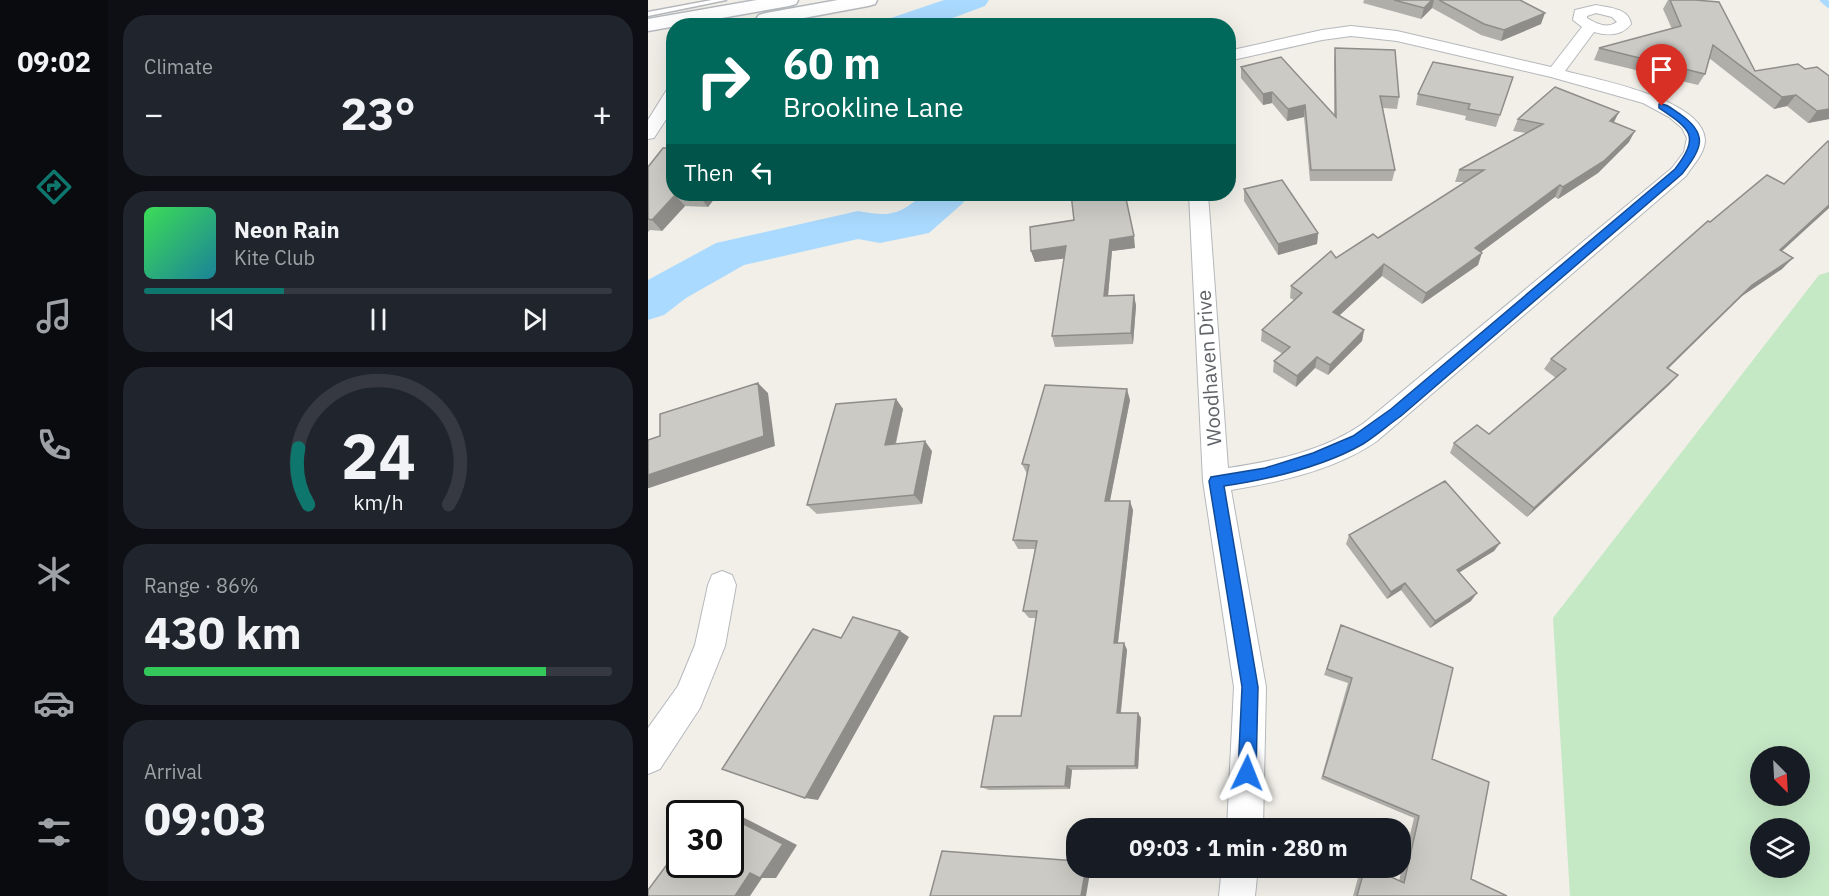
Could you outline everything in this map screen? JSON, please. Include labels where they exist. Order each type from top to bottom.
[{"type":"main road","points":[[706,18],[789,0]]},
{"type":"main road","points":[[770,18],[840,2],[868,0]]},
{"type":"main road","points":[[648,25],[666,23]]},
{"type":"main road","points":[[648,42],[666,39]]},
{"type":"street","points":[[1556,73],[1590,27]]},
{"type":"street","points":[[1216,481],[1265,474],[1317,457],[1358,440],[1396,412],[1679,172],[1693,152],[1696,138],[1689,125],[1675,113],[1648,99],[1556,73],[1397,36],[1351,31],[1322,34],[1236,54]]},
{"type":"street","points":[[648,134],[666,105]]},
{"type":"street","name":"Woodhaven Drive","points":[[1198,201],[1216,481],[1250,687],[1245,818]]},
{"type":"street","points":[[648,757],[689,697],[710,646],[722,585]]},
{"type":"street","points":[[1237,896],[1239,878]]},
{"type":"lane","points":[[648,14],[723,0]]},
{"type":"green space","points":[[1829,272],[1829,896],[1570,896],[1553,618],[1819,275]]},
{"type":"building","points":[[1394,0],[1432,0],[1424,8]]},
{"type":"building","points":[[1439,0],[1520,0],[1545,13],[1504,30],[1484,24]]},
{"type":"building","points":[[1670,0],[1719,2],[1755,71],[1798,64],[1805,69],[1817,67],[1829,76],[1829,109],[1817,111],[1796,95],[1782,97],[1713,45],[1705,74],[1599,48],[1681,26]]},
{"type":"building","points":[[1335,48],[1395,50],[1399,97],[1380,96],[1395,170],[1311,170],[1305,105],[1288,109],[1272,92],[1263,94],[1241,67],[1281,57],[1336,117]]},
{"type":"building","points":[[1433,62],[1513,77],[1500,115],[1468,109],[1470,104],[1418,94]]},
{"type":"building","points":[[1555,87],[1619,112],[1610,121],[1635,131],[1604,161],[1563,187],[1560,185],[1475,248],[1482,253],[1426,293],[1384,264],[1333,312],[1364,330],[1330,365],[1317,357],[1297,376],[1274,361],[1290,347],[1262,330],[1302,293],[1291,286],[1331,251],[1336,258],[1373,234],[1378,238],[1484,170],[1459,170],[1543,124],[1518,119]]},
{"type":"building","points":[[1828,141],[1829,205],[1780,250],[1793,258],[1752,285],[1667,368],[1678,375],[1534,508],[1454,443],[1477,425],[1489,434],[1566,369],[1551,359],[1708,221],[1710,222],[1767,175],[1784,184]]},
{"type":"building","points":[[663,148],[666,148],[666,201],[669,201],[652,220],[648,219],[648,167]]},
{"type":"building","points":[[1282,180],[1318,233],[1278,244],[1244,189]]},
{"type":"building","points":[[1072,201],[1126,201],[1134,236],[1110,240],[1104,296],[1134,295],[1131,333],[1052,336],[1066,246],[1031,251],[1030,227],[1074,220]]},
{"type":"building","points":[[758,383],[764,436],[648,475],[648,440],[660,436],[660,414]]},
{"type":"building","points":[[1045,385],[1127,389],[1105,501],[1130,501],[1114,643],[1124,643],[1117,713],[1138,713],[1135,766],[1067,766],[1065,786],[981,787],[994,716],[1021,716],[1037,611],[1023,611],[1037,541],[1013,540],[1029,465],[1022,464]]},
{"type":"building","points":[[896,399],[885,445],[925,441],[914,495],[807,505],[836,404]]},
{"type":"building","points":[[1445,481],[1500,543],[1457,570],[1477,593],[1435,621],[1405,583],[1391,592],[1349,535]]},
{"type":"building","points":[[853,617],[900,631],[805,798],[722,769],[813,629],[841,638]]},
{"type":"building","points":[[1341,625],[1453,668],[1432,759],[1489,782],[1471,879],[1507,896],[1357,896],[1362,878],[1393,878],[1404,883],[1405,878],[1411,878],[1411,852],[1419,816],[1323,776],[1352,678],[1327,669]]},
{"type":"building","points":[[744,824],[783,844],[760,878],[750,873],[735,896],[648,896],[648,890],[666,866],[666,878],[744,878]]},
{"type":"building","points":[[942,851],[1066,860],[1066,878],[1084,878],[1081,896],[930,896]]},
{"type":"waterway","points":[[922,18],[974,0]]},
{"type":"waterway","points":[[1823,0],[1829,5]]},
{"type":"waterway","points":[[648,303],[670,287],[731,253],[858,225],[880,229],[914,223],[941,201]]},
{"type":"route","points":[[1247,773],[1250,687],[1216,481],[1265,474],[1317,457],[1358,440],[1396,412],[1679,172],[1693,152],[1696,138],[1689,125],[1662,106]]}]
